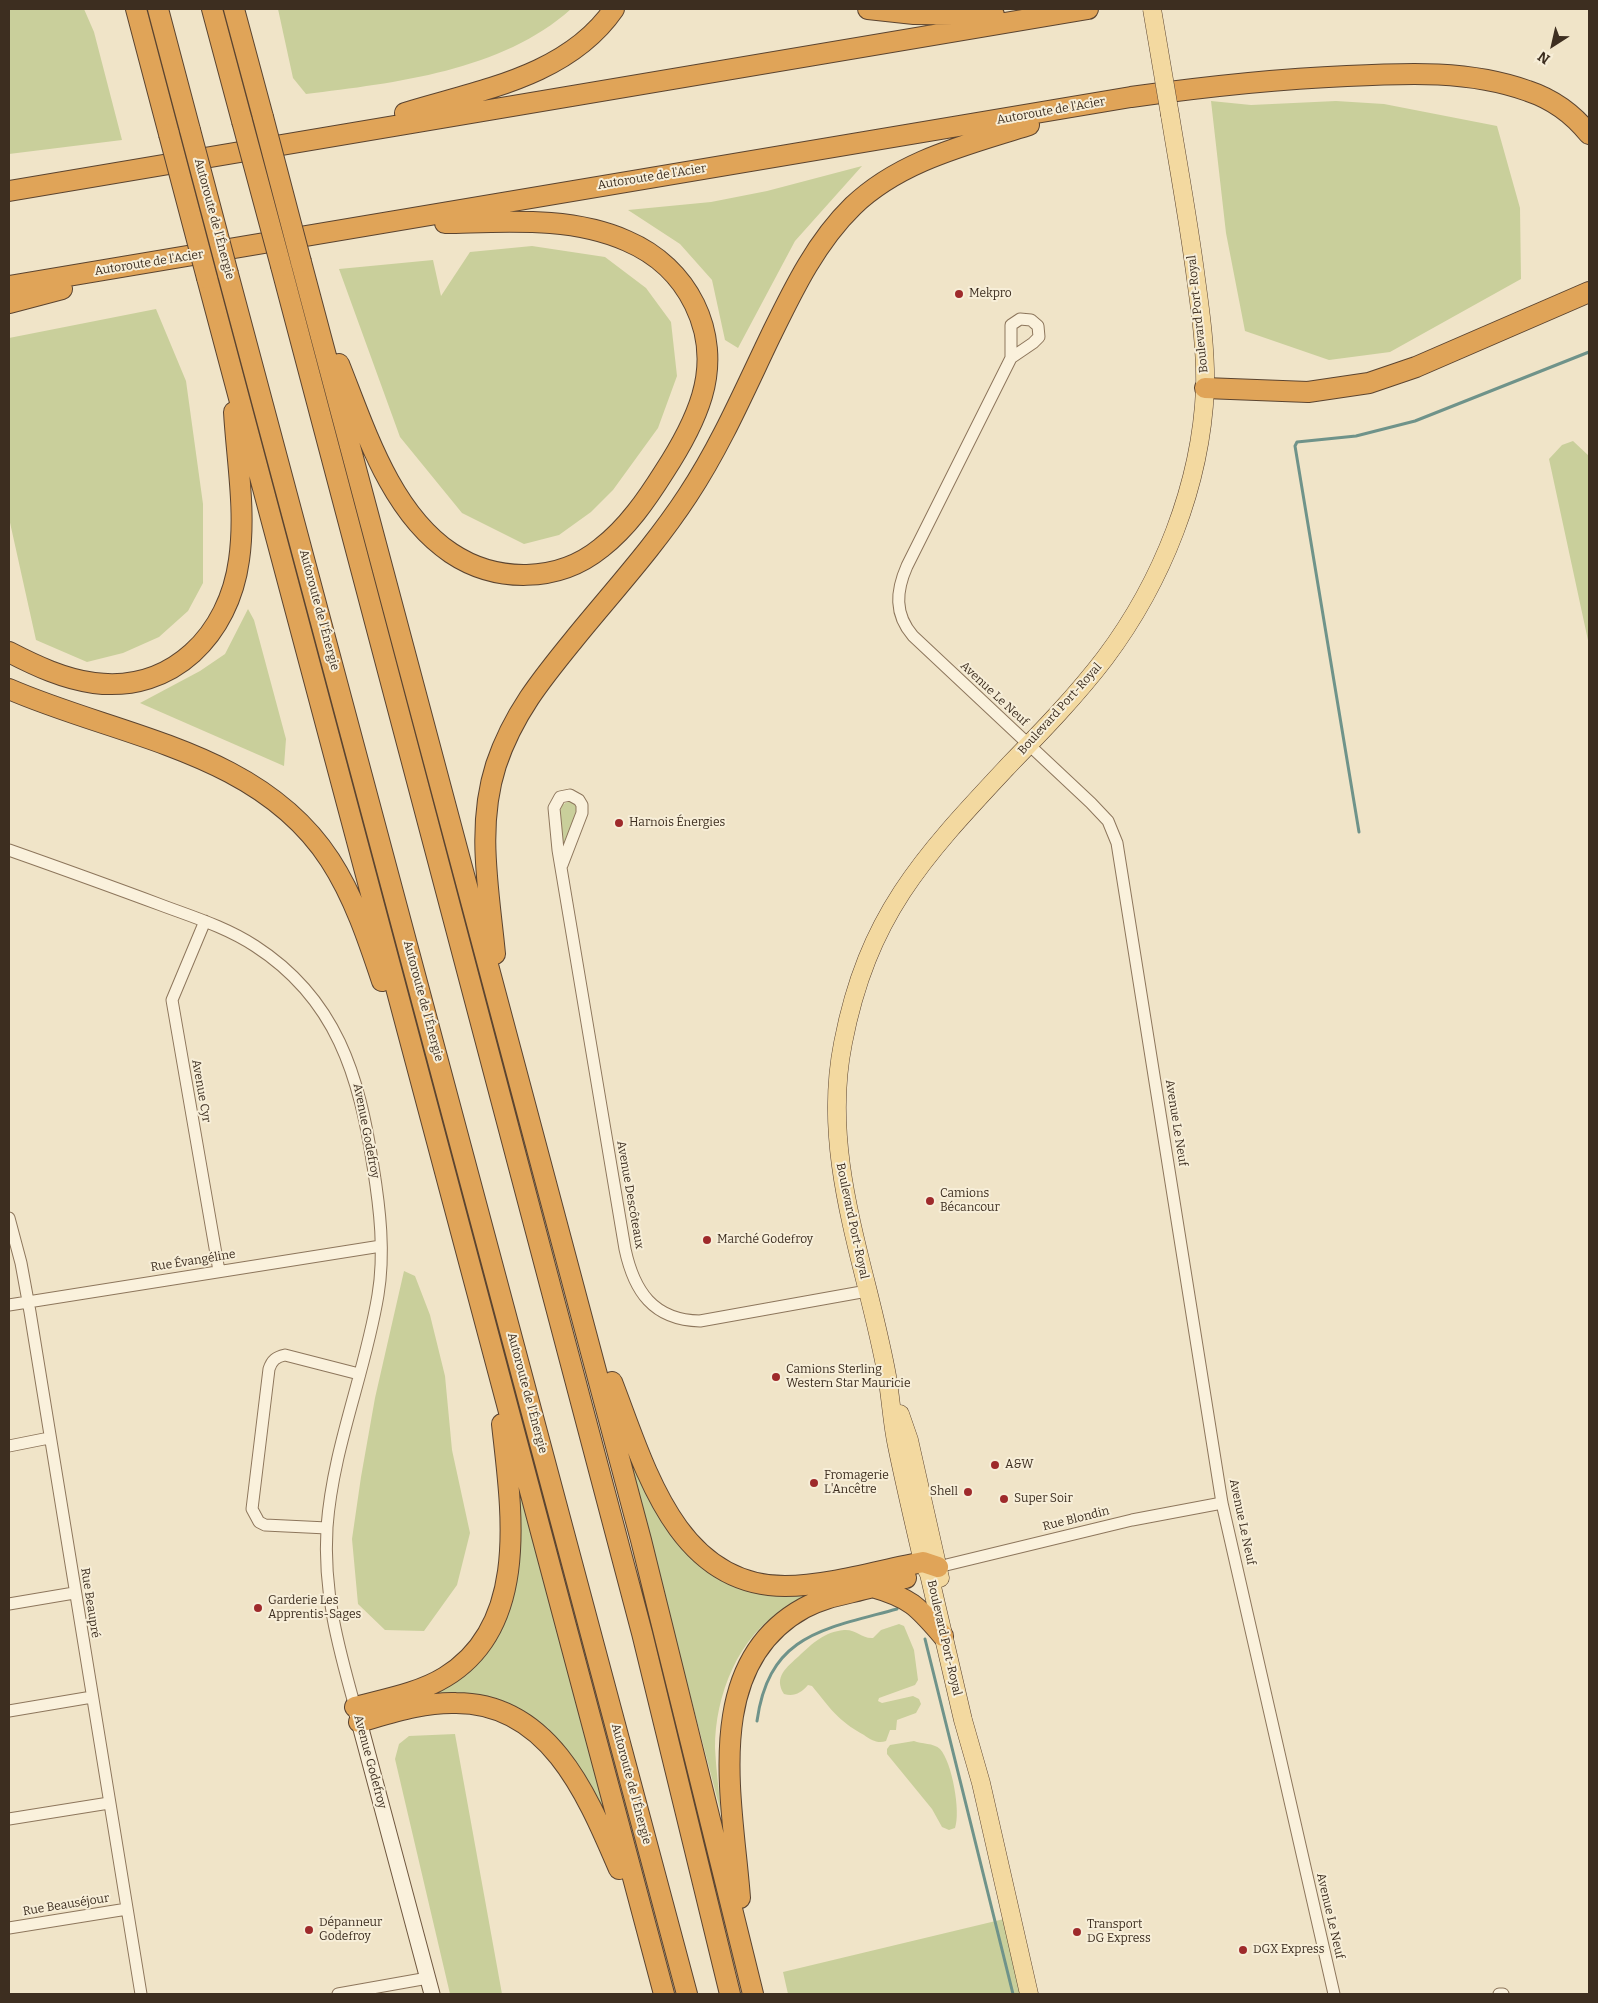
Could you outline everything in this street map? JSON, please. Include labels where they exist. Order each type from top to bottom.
[{"type":"highway","points":[[122,9],[162,109]]},
{"type":"highway","points":[[136,9],[664,1994]]},
{"type":"highway","name":"Autoroute de l'Énergie","points":[[158,9],[687,1994]]},
{"type":"highway","points":[[212,9],[640,1624],[730,1994]]},
{"type":"highway","points":[[234,9],[666,1639],[753,1994]]},
{"type":"highway","points":[[241,9],[247,59]]},
{"type":"highway","points":[[325,138],[489,89],[530,73],[579,46],[601,26],[614,9]]},
{"type":"highway","points":[[868,9],[914,14],[1048,16]]},
{"type":"highway","points":[[9,191],[1088,9]]},
{"type":"highway","name":"Autoroute de l'Acier","points":[[9,286],[1106,101],[1196,88],[1296,78],[1413,74],[1482,79],[1528,91],[1548,100],[1570,114],[1589,134]]},
{"type":"highway","points":[[500,1011],[486,875],[485,830],[493,775],[509,730],[534,688],[640,561],[689,494],[722,437],[790,296],[820,246],[838,222],[859,200],[884,182],[910,167],[962,146],[1106,101]]},
{"type":"highway","points":[[9,178],[84,178]]},
{"type":"highway","points":[[307,284],[379,460],[409,510],[442,547],[481,568],[508,574],[528,575],[546,573],[571,566],[593,555],[628,522],[660,479],[688,430],[702,395],[707,370],[706,339],[698,310],[681,281],[658,258],[637,245],[610,234],[578,226],[510,222],[378,224]]},
{"type":"highway","points":[[9,303],[148,264]]},
{"type":"highway","points":[[1205,388],[1308,392],[1369,383],[1430,361],[1589,292]]},
{"type":"highway","points":[[9,652],[72,679],[119,684],[141,680],[172,668],[189,656],[210,634],[230,598],[237,575],[241,541],[242,504],[232,370]]},
{"type":"highway","points":[[9,689],[223,768],[260,789],[298,820],[330,861],[353,904],[429,1113]]},
{"type":"highway","points":[[572,1280],[633,1443],[654,1490],[680,1531],[708,1559],[742,1578],[766,1585],[785,1586],[930,1567]]},
{"type":"highway","points":[[357,1715],[426,1687],[451,1673],[478,1649],[495,1618],[506,1579],[510,1517],[494,1357]]},
{"type":"highway","points":[[744,1955],[729,1765],[732,1722],[743,1681],[762,1643],[790,1617],[829,1598],[872,1587],[930,1567]]},
{"type":"highway","points":[[872,1587],[892,1593],[911,1602],[943,1636]]},
{"type":"highway","points":[[357,1715],[456,1702],[491,1708],[515,1718],[530,1728],[556,1752],[585,1792],[650,1941]]},
{"type":"main road","name":"Boulevard Port-Royal","points":[[1029,1994],[981,1783],[943,1636],[909,1440],[887,1375],[841,1176],[836,1116],[841,1053],[856,990],[876,937],[912,876],[941,838],[1029,745],[1102,662],[1134,616],[1155,576],[1175,531],[1185,499],[1198,443],[1205,388],[1199,299],[1152,9]]},
{"type":"main road","name":"Boulevard Port-Royal","points":[[930,1567],[960,1663],[981,1783]]},
{"type":"street","name":"Avenue Le Neuf","points":[[1011,358],[907,566],[899,587],[898,604],[903,622],[913,636],[1108,821],[1117,843],[1222,1503],[1334,1994]]},
{"type":"street","name":"Avenue Descôteaux","points":[[562,864],[582,810],[580,802],[570,795],[558,799],[554,808],[558,850],[562,864],[625,1248],[633,1279],[642,1294],[665,1314],[682,1320],[700,1321],[867,1291]]},
{"type":"street","name":"Avenue Godefroy","points":[[9,850],[205,921],[247,941],[283,968],[316,1004],[338,1038],[354,1074],[366,1120],[377,1191],[381,1246],[378,1295],[337,1457],[327,1528],[329,1606],[432,1994]]},
{"type":"street","name":"Avenue Cyr","points":[[205,921],[172,1000],[219,1271]]},
{"type":"street","name":"Rue Beaupré","points":[[9,1218],[21,1263],[28,1302],[141,1994]]},
{"type":"street","name":"Rue Évangéline","points":[[9,1305],[381,1246]]},
{"type":"street","points":[[327,1528],[264,1525],[254,1516],[252,1509],[270,1369],[272,1362],[277,1357],[285,1355],[359,1374]]},
{"type":"street","points":[[9,1446],[49,1438]]},
{"type":"street","name":"Rue Blondin","points":[[930,1567],[1132,1520],[1222,1503]]},
{"type":"street","points":[[9,1604],[74,1593]]},
{"type":"street","points":[[9,1711],[92,1697]]},
{"type":"street","points":[[9,1819],[109,1803]]},
{"type":"street","name":"Rue Beauséjour","points":[[9,1928],[127,1909]]},
{"type":"street","points":[[338,1994],[428,1978]]},
{"type":"green space","points":[[9,9],[84,9],[94,32],[122,140],[9,154]]},
{"type":"green space","points":[[278,9],[571,9],[543,30],[513,47],[446,71],[375,85],[306,94],[293,78]]},
{"type":"green space","points":[[1211,101],[1251,105],[1336,101],[1384,104],[1497,126],[1520,208],[1521,279],[1390,352],[1329,360],[1245,331],[1226,233]]},
{"type":"green space","points":[[862,166],[795,241],[738,348],[725,340],[712,280],[680,244],[628,210],[711,202],[767,191]]},
{"type":"green space","points":[[532,246],[605,257],[646,288],[671,322],[677,376],[658,428],[613,490],[591,512],[559,535],[524,544],[462,513],[400,437],[339,269],[433,260],[441,296],[470,252]]},
{"type":"green space","points":[[156,309],[186,381],[203,504],[203,583],[188,611],[159,637],[123,653],[87,662],[36,640],[9,518],[9,338]]},
{"type":"green space","points":[[1573,441],[1589,456],[1589,645],[1549,459],[1562,445]]},
{"type":"green space","points":[[248,609],[254,620],[286,739],[284,766],[140,703],[200,671],[225,654]]},
{"type":"green space","points":[[569,801],[573,802],[577,808],[564,848],[559,833],[560,815],[562,805]]},
{"type":"green space","points":[[404,1271],[415,1276],[430,1315],[445,1376],[452,1450],[470,1533],[457,1585],[424,1631],[385,1630],[358,1604],[352,1539],[375,1398]]},
{"type":"green space","points":[[633,1467],[712,1568],[810,1590],[810,1598],[786,1608],[769,1620],[755,1634],[742,1650],[732,1669],[719,1708],[716,1728],[715,1748],[721,1813],[631,1469]]},
{"type":"green space","points":[[520,1490],[605,1812],[602,1811],[548,1728],[517,1710],[435,1694],[437,1690],[469,1671],[490,1644],[518,1491]]},
{"type":"green space","points":[[899,1624],[904,1626],[914,1650],[918,1680],[915,1685],[879,1698],[878,1701],[882,1703],[913,1696],[919,1699],[921,1704],[916,1713],[897,1720],[896,1730],[890,1730],[886,1741],[877,1742],[855,1730],[835,1714],[812,1686],[808,1685],[794,1695],[784,1694],[780,1682],[783,1673],[790,1664],[819,1639],[831,1633],[844,1630],[873,1638],[881,1630]]},
{"type":"green space","points":[[455,1734],[502,1994],[450,1994],[395,1759],[399,1744],[409,1736]]},
{"type":"green space","points":[[914,1741],[937,1747],[944,1755],[952,1775],[956,1799],[957,1821],[955,1828],[949,1830],[942,1827],[932,1809],[887,1754],[887,1749],[890,1745]]},
{"type":"green space","points":[[1004,1919],[1021,1994],[788,1994],[783,1972]]},
{"type":"waterway","points":[[1359,832],[1295,446],[1297,442],[1356,436],[1415,421],[1589,352]]},
{"type":"waterway","points":[[757,1721],[763,1692],[774,1670],[787,1653],[804,1640],[824,1630],[897,1609]]},
{"type":"waterway","points":[[925,1639],[1013,1994]]},
{"type":"place","name":"Mekpro","points":[[959,294]]},
{"type":"place","name":"Harnois Énergies","points":[[619,823]]},
{"type":"place","name":"Camions Bécancour","points":[[930,1201]]},
{"type":"place","name":"Marché Godefroy","points":[[707,1240]]},
{"type":"place","name":"Camions Sterling Western Star Mauricie","points":[[776,1377]]},
{"type":"place","name":"A&W","points":[[995,1465]]},
{"type":"place","name":"Fromagerie L'Ancêtre","points":[[814,1483]]},
{"type":"place","name":"Shell","points":[[968,1492]]},
{"type":"place","name":"Super Soir","points":[[1004,1499]]},
{"type":"place","name":"Garderie Les Apprentis-Sages","points":[[258,1608]]},
{"type":"place","name":"Dépanneur Godefroy","points":[[309,1930]]},
{"type":"place","name":"Transport DG Express","points":[[1077,1932]]},
{"type":"place","name":"DGX Express","points":[[1243,1950]]}]
